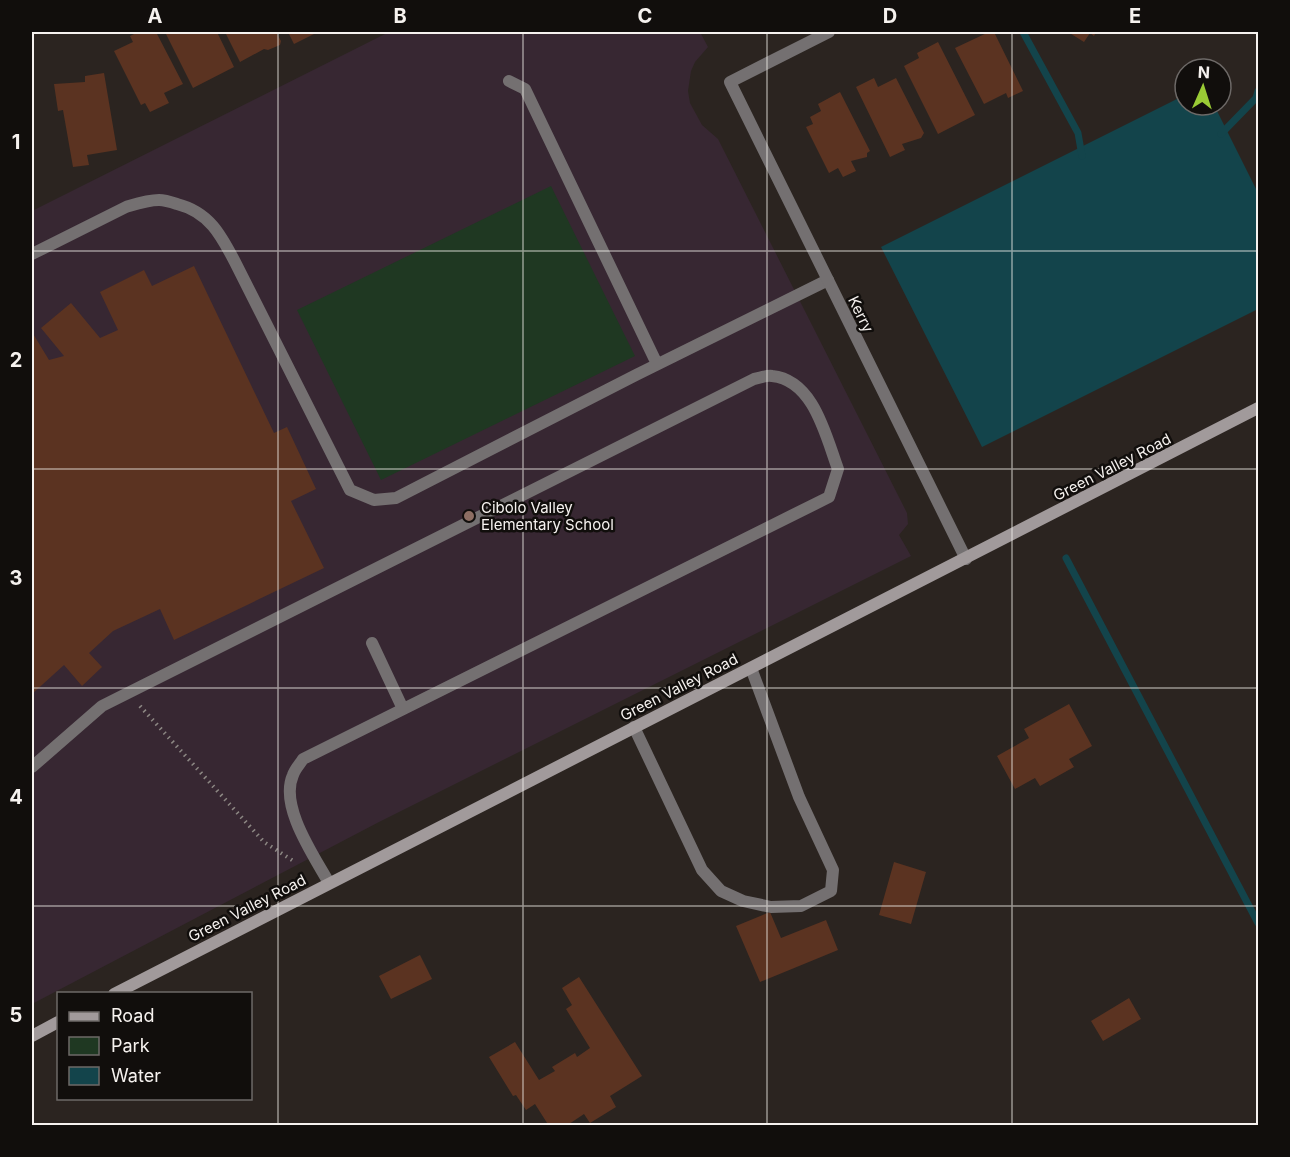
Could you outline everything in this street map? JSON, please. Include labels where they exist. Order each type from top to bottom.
[{"type":"street","name":"Kerry","points":[[829,32],[730,82],[966,559]]},
{"type":"street","points":[[509,81],[525,89],[657,364]]},
{"type":"street","points":[[32,254],[126,207],[142,202],[160,199],[186,206],[206,217],[220,234],[350,490],[374,500],[396,498],[657,364],[828,280]]},
{"type":"street","points":[[32,767],[102,706],[754,379],[771,375],[786,379],[801,388],[820,423],[838,469],[829,497],[303,759],[292,776],[290,797],[294,814],[329,883]]},
{"type":"street","name":"Green Valley Road","points":[[116,992],[1258,408]]},
{"type":"street","points":[[372,643],[403,709]]},
{"type":"street","points":[[634,727],[702,870],[721,891],[742,901],[771,907],[801,906],[831,891],[833,870],[799,797],[751,668]]},
{"type":"street","points":[[32,1036],[57,1023]]},
{"type":"path","points":[[128,693],[264,842],[301,865]]},
{"type":"shaded area","name":"Cibolo Valley Elementary School","points":[[389,32],[700,32],[708,47],[695,62],[691,71],[688,91],[690,103],[702,125],[718,139],[907,513],[908,524],[899,535],[911,556],[379,822],[32,1004],[32,211]]},
{"type":"green space","points":[[551,186],[635,356],[381,480],[297,310]]},
{"type":"water","points":[[1173,101],[1173,117],[1220,117],[1258,193],[1258,309],[982,447],[881,247]]},
{"type":"building","points":[[138,32],[156,32],[183,84],[164,93],[169,103],[150,112],[145,103],[141,105],[114,51],[133,42],[130,36]]},
{"type":"building","points":[[165,32],[217,32],[234,67],[193,88]]},
{"type":"building","points":[[225,32],[276,32],[281,41],[280,45],[268,50],[264,49],[240,62]]},
{"type":"building","points":[[288,32],[318,32],[294,44]]},
{"type":"building","points":[[989,32],[994,32],[1023,91],[1008,98],[1006,93],[984,104],[955,48]]},
{"type":"building","points":[[1068,32],[1096,32],[1094,36],[1090,33],[1084,42]]},
{"type":"building","points":[[938,42],[975,115],[938,134],[904,66],[919,58],[917,53]]},
{"type":"building","points":[[104,73],[117,150],[87,155],[89,165],[73,167],[63,110],[58,111],[54,84],[85,82],[85,76]]},
{"type":"building","points":[[874,78],[878,87],[896,78],[924,133],[921,138],[902,144],[905,150],[890,157],[856,87]]},
{"type":"building","points":[[840,92],[870,151],[867,157],[851,161],[856,171],[843,177],[838,168],[829,173],[806,127],[813,124],[810,117],[821,111],[818,104]]},
{"type":"building","points":[[194,266],[274,433],[287,427],[316,489],[291,501],[324,568],[174,640],[160,609],[113,631],[89,653],[102,667],[82,686],[64,665],[32,694],[32,332],[49,360],[64,356],[41,328],[71,303],[100,338],[118,330],[100,292],[144,270],[152,286]]},
{"type":"building","points":[[1069,704],[1092,746],[1069,759],[1074,767],[1040,786],[1035,778],[1015,789],[997,756],[1029,738],[1024,729]]},
{"type":"building","points":[[894,862],[926,872],[911,924],[879,915]]},
{"type":"building","points":[[770,912],[781,938],[826,920],[838,950],[760,982],[736,926]]},
{"type":"building","points":[[420,955],[432,979],[391,999],[379,976]]},
{"type":"building","points":[[579,977],[642,1076],[610,1096],[616,1107],[590,1123],[584,1114],[566,1126],[549,1126],[535,1104],[526,1110],[516,1095],[513,1096],[489,1057],[515,1042],[539,1080],[555,1071],[552,1067],[575,1053],[577,1057],[590,1048],[566,1009],[572,1005],[562,988]]},
{"type":"building","points":[[1129,998],[1141,1019],[1103,1041],[1091,1021]]},
{"type":"waterway","points":[[1023,32],[1078,133],[1082,156]]},
{"type":"waterway","points":[[1221,134],[1256,98],[1258,91]]},
{"type":"waterway","points":[[1066,558],[1258,923]]},
{"type":"place","name":"Cibolo Valley Elementary School","points":[[469,516]]}]
